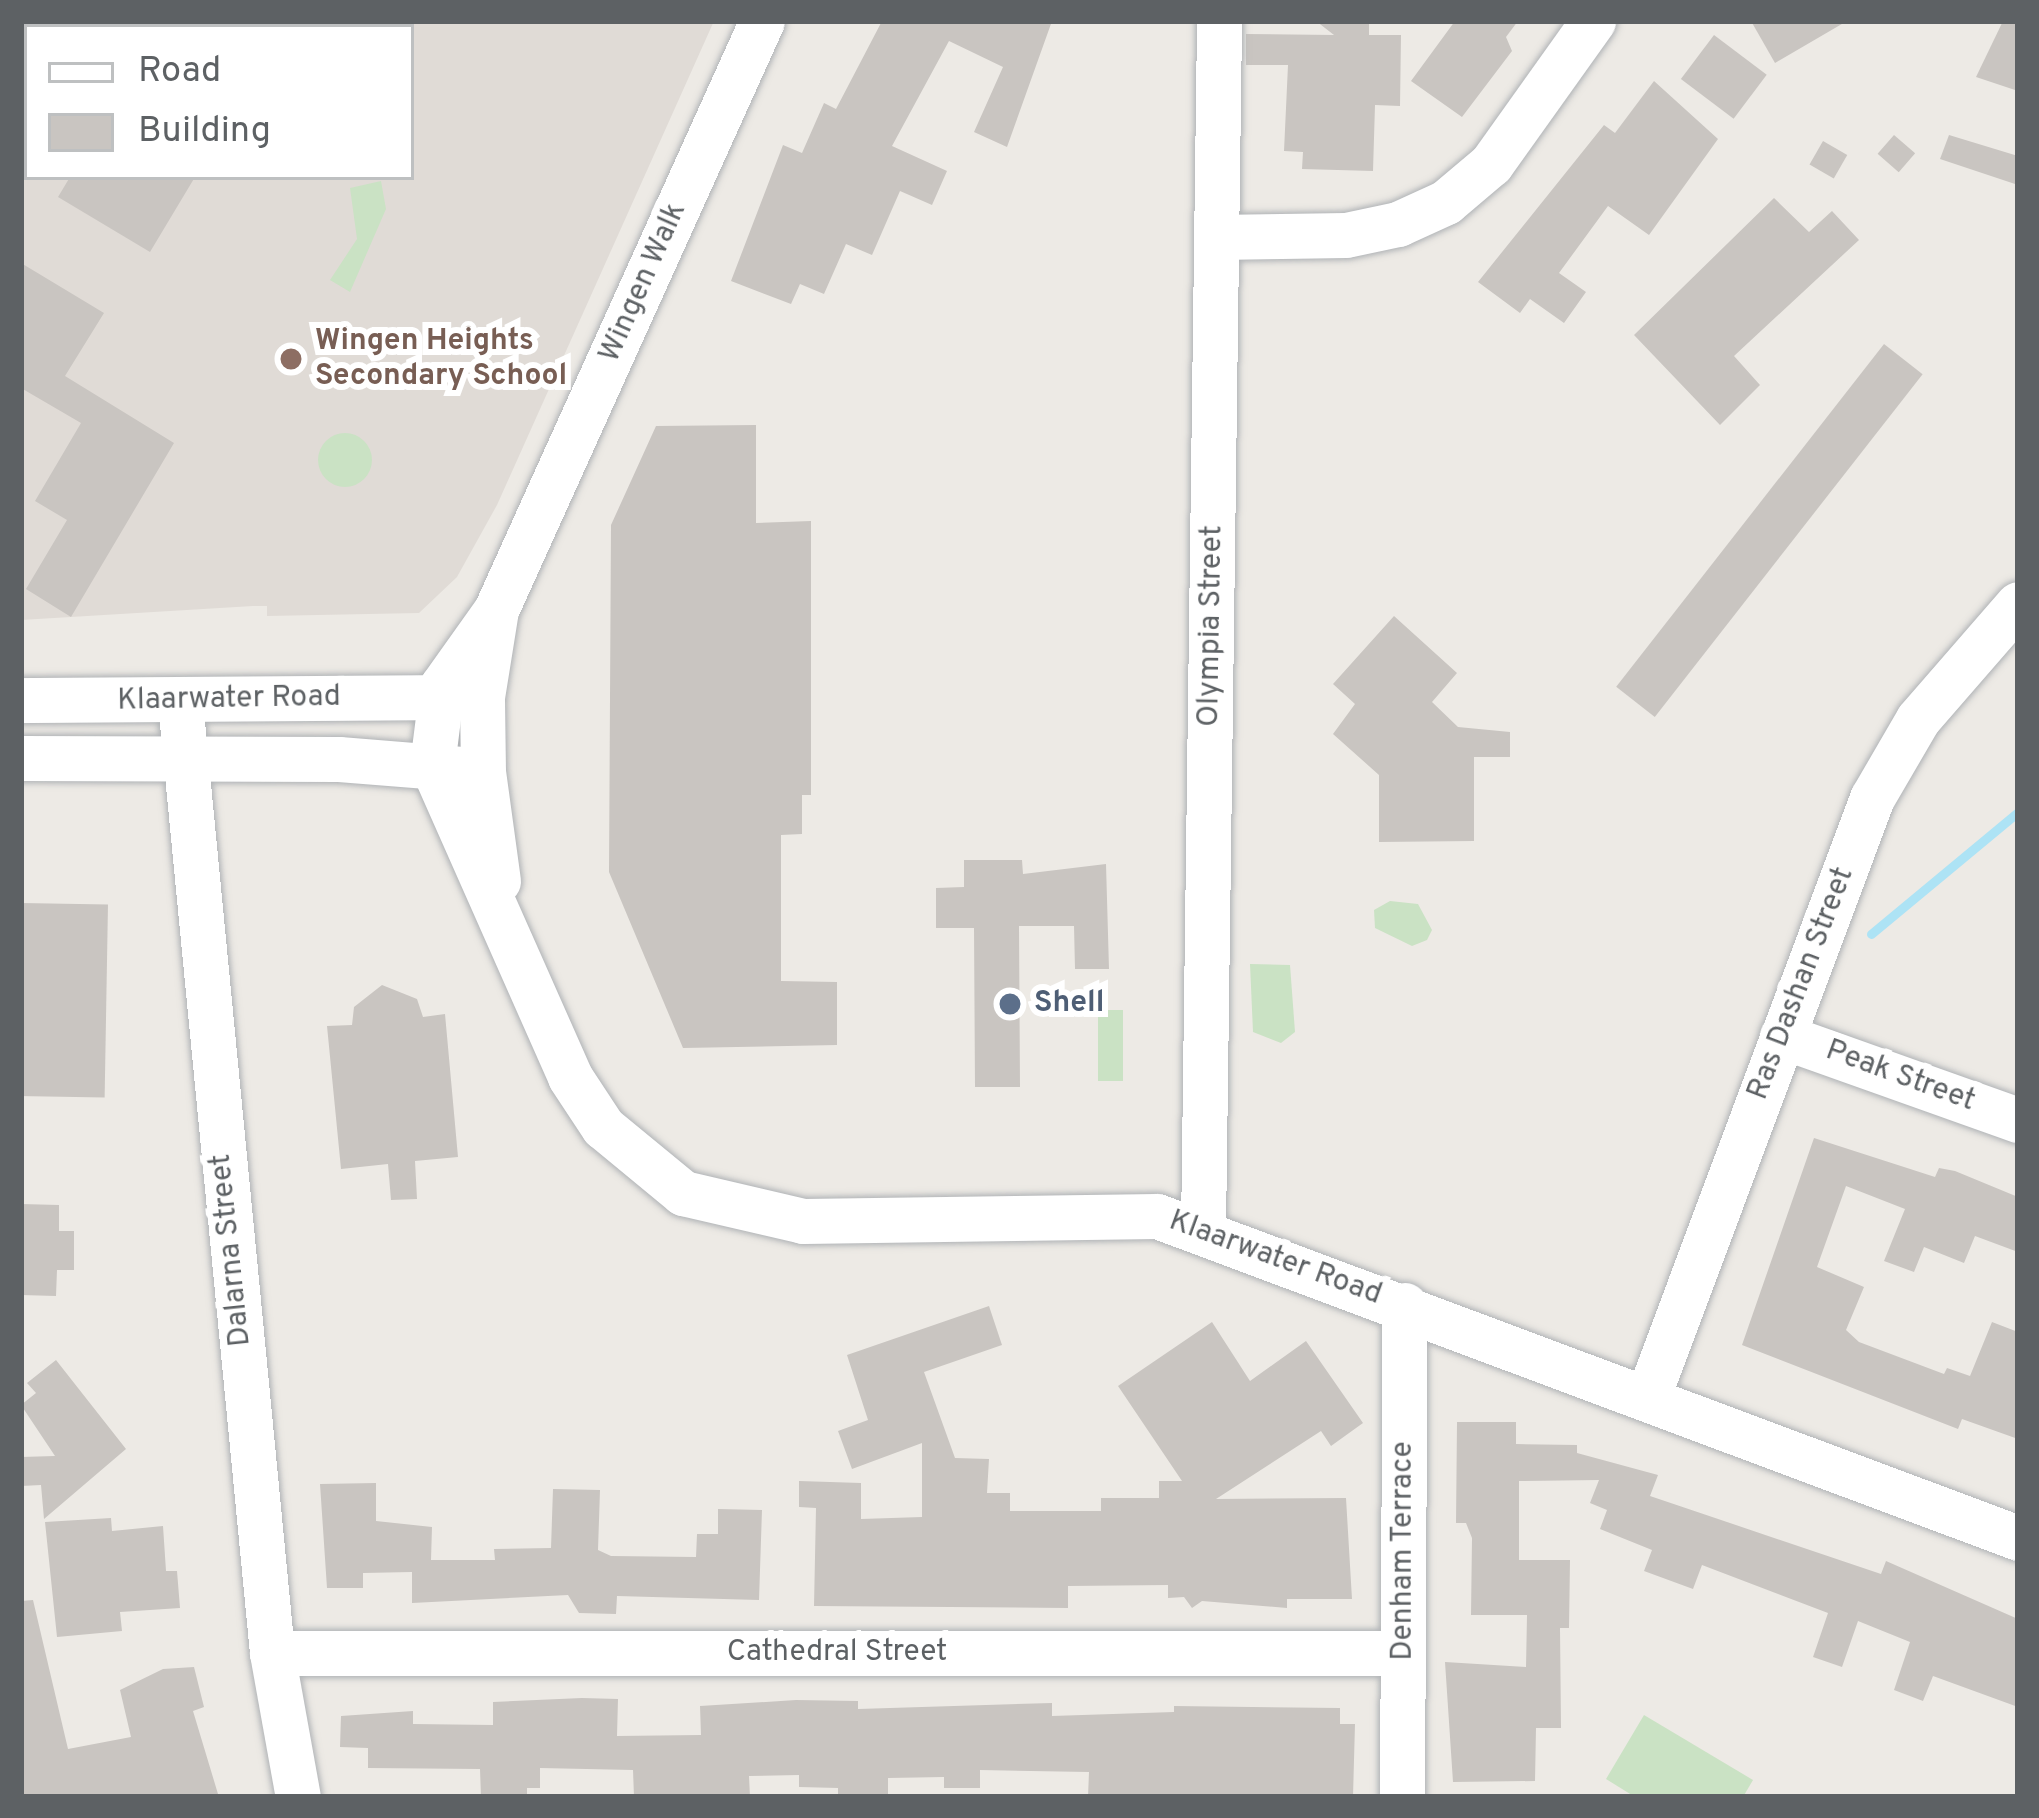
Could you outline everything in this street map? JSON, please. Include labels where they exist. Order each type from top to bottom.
[{"type":"street","name":"Wingen Walk","points":[[460,698],[762,21]]},
{"type":"street","name":"Olympia Street","points":[[1203,1230],[1219,21]]},
{"type":"street","points":[[1216,237],[1346,235],[1398,224],[1446,202],[1491,164],[1593,21]]},
{"type":"street","name":"Ras Dashan Street","points":[[1647,1399],[1872,798],[1918,719],[2018,604]]},
{"type":"street","points":[[432,765],[460,698]]},
{"type":"street","name":"Klaarwater Road","points":[[21,700],[460,698],[483,772],[506,920]]},
{"type":"street","name":"Dalarna Street","points":[[180,702],[272,1653],[298,1797]]},
{"type":"street","name":"Klaarwater Road","points":[[21,758],[432,765],[483,772]]},
{"type":"street","name":"Klaarwater Road","points":[[432,765],[506,920],[570,1077],[603,1127],[682,1193],[803,1221],[1120,1211],[1203,1230],[2018,1538]]},
{"type":"street","name":"Peak Street","points":[[1782,1036],[2018,1120]]},
{"type":"street","name":"Denham Terrace","points":[[1402,1797],[1405,1305]]},
{"type":"street","name":"Cathedral Street","points":[[272,1653],[1403,1653]]},
{"type":"shaded area","name":"Wingen Heights Secondary School","points":[[21,21],[714,21],[497,505],[457,577],[419,613],[267,616],[267,606],[21,620]]},
{"type":"green space","points":[[381,181],[386,209],[350,292],[330,280],[357,239],[350,188]]},
{"type":"green space","points":[[345,433],[364,441],[372,460],[364,479],[345,487],[326,479],[318,460],[326,441]]},
{"type":"green space","points":[[1390,901],[1418,904],[1432,930],[1427,940],[1412,946],[1375,928],[1374,910]]},
{"type":"green space","points":[[1250,964],[1290,965],[1295,1032],[1281,1043],[1253,1032]]},
{"type":"green space","points":[[1098,1010],[1123,1010],[1123,1081],[1098,1081]]},
{"type":"green space","points":[[1644,1715],[1753,1780],[1743,1797],[1635,1797],[1606,1779]]},
{"type":"building","points":[[882,21],[1052,21],[1007,147],[974,132],[1003,67],[949,41],[892,146],[947,171],[932,205],[900,191],[872,255],[846,244],[824,294],[800,284],[791,304],[731,281],[783,145],[802,153],[824,103],[836,109]]},
{"type":"building","points":[[1316,21],[1369,21],[1369,35],[1401,35],[1400,106],[1375,105],[1373,171],[1302,169],[1303,152],[1284,151],[1288,65],[1246,65],[1246,34],[1334,35]]},
{"type":"building","points":[[1455,21],[1518,21],[1506,37],[1512,51],[1462,117],[1411,81]]},
{"type":"building","points":[[1751,21],[1847,21],[1775,63]]},
{"type":"building","points":[[2003,21],[2018,21],[2018,91],[1976,77]]},
{"type":"building","points":[[1714,35],[1767,75],[1734,119],[1681,79]]},
{"type":"building","points":[[1654,81],[1718,139],[1649,235],[1608,206],[1559,273],[1586,292],[1564,323],[1530,299],[1520,313],[1478,282],[1604,125],[1615,133]]},
{"type":"building","points":[[1894,135],[1915,153],[1899,172],[1878,154]]},
{"type":"building","points":[[1949,135],[2018,156],[2018,185],[1940,159]]},
{"type":"building","points":[[1823,141],[1847,155],[1834,178],[1810,164]]},
{"type":"building","points":[[68,180],[193,180],[150,252],[58,197]]},
{"type":"building","points":[[1774,198],[1809,232],[1832,211],[1859,240],[1734,356],[1760,385],[1720,425],[1634,335]]},
{"type":"building","points":[[21,263],[104,313],[65,376],[174,443],[71,617],[26,589],[67,520],[35,501],[81,423],[21,388]]},
{"type":"building","points":[[1884,344],[1923,374],[1655,717],[1616,687]]},
{"type":"building","points":[[756,425],[756,523],[811,521],[811,795],[802,795],[802,834],[781,835],[781,981],[837,982],[837,1045],[683,1048],[609,872],[611,525],[656,426]]},
{"type":"building","points":[[1394,616],[1457,673],[1432,702],[1458,727],[1510,732],[1510,757],[1474,757],[1474,841],[1379,842],[1379,775],[1333,734],[1355,704],[1333,684]]},
{"type":"building","points":[[964,860],[1022,860],[1023,874],[1106,864],[1109,969],[1075,969],[1074,926],[1019,926],[1020,1087],[975,1087],[974,928],[936,928],[936,888],[964,887]]},
{"type":"building","points":[[21,903],[108,905],[105,1097],[21,1096]]},
{"type":"building","points":[[382,985],[417,999],[423,1017],[445,1014],[458,1157],[415,1161],[417,1199],[391,1200],[388,1164],[341,1169],[327,1026],[352,1025],[354,1007]]},
{"type":"building","points":[[1814,1138],[1935,1177],[1939,1168],[1955,1171],[2018,1197],[2018,1252],[1975,1236],[1964,1263],[1924,1247],[1914,1272],[1884,1261],[1905,1209],[1846,1186],[1817,1267],[1864,1287],[1846,1330],[1859,1342],[1944,1374],[1947,1368],[1970,1376],[1992,1322],[2018,1332],[2018,1439],[1962,1419],[1958,1429],[1742,1345]]},
{"type":"building","points":[[21,1204],[59,1205],[59,1231],[74,1231],[74,1270],[57,1270],[56,1296],[21,1295]]},
{"type":"building","points":[[989,1306],[1002,1345],[924,1372],[955,1458],[989,1459],[987,1493],[1010,1493],[1010,1511],[1101,1511],[1101,1498],[1159,1498],[1159,1481],[1182,1481],[1118,1386],[1212,1322],[1250,1381],[1306,1341],[1363,1423],[1331,1446],[1321,1431],[1216,1499],[1346,1498],[1352,1599],[1287,1599],[1287,1608],[1202,1601],[1192,1608],[1184,1597],[1168,1598],[1168,1585],[1068,1586],[1068,1608],[814,1606],[816,1508],[799,1507],[799,1481],[861,1483],[861,1519],[922,1517],[922,1443],[852,1469],[838,1431],[868,1420],[847,1355]]},
{"type":"building","points":[[56,1360],[126,1449],[44,1519],[41,1485],[21,1486],[21,1457],[55,1456],[21,1405],[36,1393],[27,1383]]},
{"type":"building","points":[[1457,1422],[1516,1422],[1516,1444],[1577,1445],[1577,1453],[1658,1475],[1650,1496],[1881,1574],[1886,1561],[2018,1619],[2018,1707],[1933,1676],[1923,1701],[1894,1690],[1910,1642],[1858,1621],[1842,1667],[1813,1657],[1828,1613],[1702,1565],[1693,1589],[1644,1571],[1652,1550],[1600,1529],[1607,1510],[1590,1503],[1599,1480],[1519,1481],[1519,1560],[1570,1560],[1569,1628],[1560,1628],[1561,1728],[1536,1728],[1535,1781],[1453,1782],[1445,1662],[1526,1667],[1527,1615],[1471,1615],[1472,1538],[1466,1523],[1456,1523]]},
{"type":"building","points":[[376,1483],[376,1521],[432,1527],[431,1560],[495,1560],[494,1549],[551,1548],[553,1489],[600,1490],[598,1550],[611,1556],[696,1557],[697,1534],[718,1534],[718,1509],[762,1510],[759,1600],[617,1596],[616,1614],[579,1613],[568,1595],[412,1603],[412,1572],[363,1573],[363,1588],[327,1588],[320,1484]]},
{"type":"building","points":[[111,1518],[112,1531],[163,1526],[166,1571],[177,1571],[180,1608],[120,1612],[122,1631],[57,1637],[45,1522]]},
{"type":"building","points":[[33,1600],[68,1749],[131,1737],[120,1690],[163,1669],[194,1667],[204,1707],[193,1711],[218,1794],[21,1797],[21,1601]]},
{"type":"building","points":[[618,1699],[617,1736],[701,1735],[700,1706],[796,1700],[858,1701],[858,1709],[1052,1703],[1052,1716],[1174,1712],[1174,1706],[1340,1708],[1340,1724],[1355,1724],[1353,1797],[1088,1797],[1089,1772],[980,1770],[980,1788],[944,1788],[944,1777],[888,1778],[888,1797],[838,1797],[838,1788],[799,1787],[799,1775],[749,1776],[750,1797],[634,1797],[633,1770],[540,1768],[540,1788],[527,1788],[527,1797],[481,1797],[480,1769],[368,1768],[368,1748],[340,1747],[341,1716],[413,1711],[413,1724],[493,1725],[493,1702]]},
{"type":"waterway","points":[[1871,934],[2018,812]]},
{"type":"place","name":"Wingen Heights Secondary School","points":[[291,359]]},
{"type":"place","name":"Shell","points":[[1010,1004]]}]
